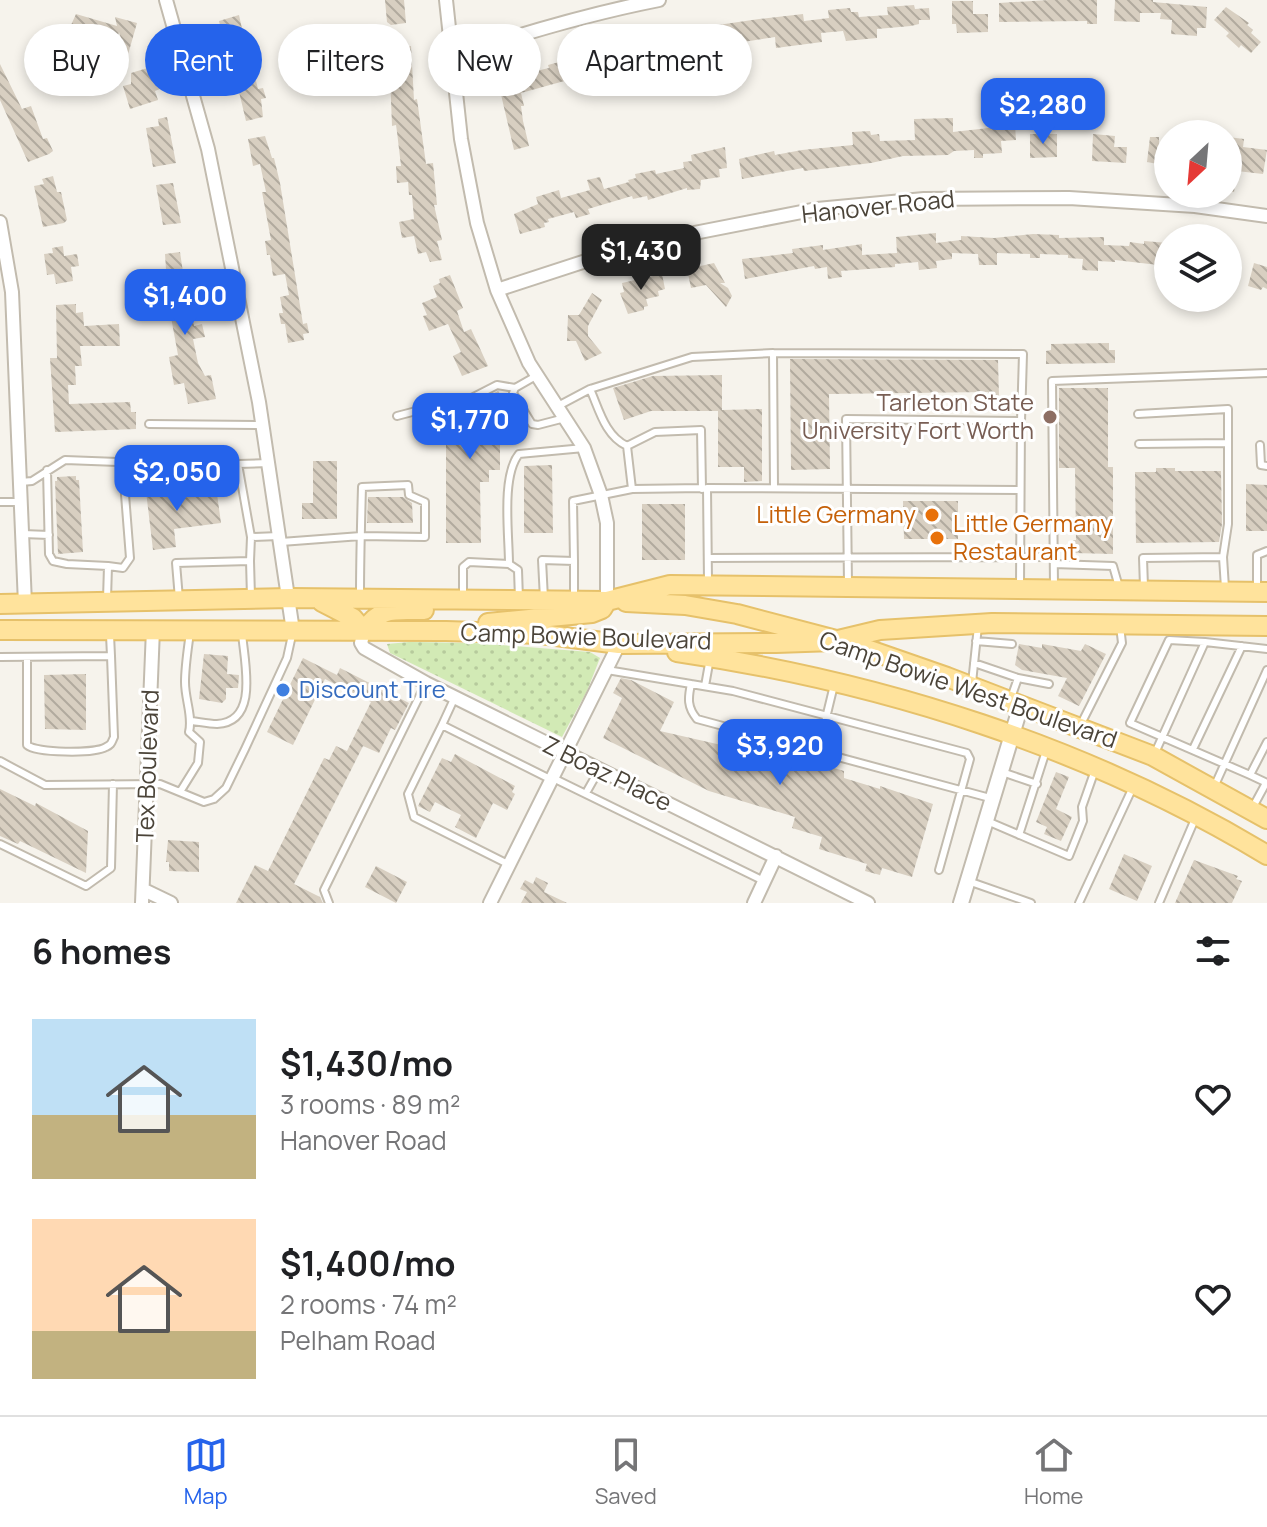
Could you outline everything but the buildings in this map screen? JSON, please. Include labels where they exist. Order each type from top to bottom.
[{"type":"main road","name":"Camp Bowie Boulevard","points":[[0,604],[290,598],[607,601],[670,585],[1262,592]]},
{"type":"main road","points":[[1120,591],[1120,626]]},
{"type":"main road","points":[[313,598],[353,618],[364,631],[380,612],[453,609],[474,606],[484,598]]},
{"type":"main road","points":[[446,631],[469,625],[592,613],[602,609],[607,601]]},
{"type":"main road","name":"Camp Bowie West Boulevard","points":[[607,601],[711,609],[855,645],[1153,756],[1259,814]]},
{"type":"main road","points":[[153,602],[153,629]]},
{"type":"main road","points":[[25,604],[26,629]]},
{"type":"main road","name":"Camp Bowie Boulevard","points":[[0,630],[446,631],[540,634],[619,644],[834,641],[880,630],[977,632],[1120,626],[1267,626]]},
{"type":"main road","name":"Camp Bowie West Boulevard","points":[[619,644],[710,657],[835,682],[1014,735],[1134,785],[1267,855]]},
{"type":"main road","points":[[1197,816],[1213,789]]},
{"type":"street","points":[[166,0],[208,149],[263,425],[293,631]]},
{"type":"street","points":[[446,0],[449,24]]},
{"type":"street","points":[[541,29],[589,14],[659,0]]},
{"type":"street","points":[[457,96],[468,184],[497,290],[536,376],[584,448],[601,495],[607,523],[607,601]]},
{"type":"street","name":"Hanover Road","points":[[497,290],[638,244],[817,209],[909,200],[1069,198],[1195,206],[1267,216]]},
{"type":"street","points":[[0,222],[12,292],[25,604]]},
{"type":"street","name":"Tex Boulevard","points":[[143,896],[153,629]]},
{"type":"street","name":"Z Boaz Place","points":[[364,631],[361,643],[364,648],[454,699],[868,903]]},
{"type":"street","points":[[490,903],[619,644]]},
{"type":"street","points":[[961,903],[1014,735],[1016,703]]},
{"type":"street","points":[[754,903],[776,856]]},
{"type":"street","points":[[143,896],[171,903]]},
{"type":"lane","points":[[773,353],[774,488]]},
{"type":"lane","points":[[558,406],[590,389],[692,357],[773,353],[1023,354],[1020,589]]},
{"type":"lane","points":[[1054,590],[1052,381],[1267,373]]},
{"type":"lane","points":[[397,416],[435,406],[456,406],[497,385],[515,388],[536,376]]},
{"type":"lane","points":[[515,388],[513,393],[532,424],[566,418]]},
{"type":"lane","points":[[590,389],[610,432],[618,442],[627,446]]},
{"type":"lane","points":[[1138,414],[1228,409],[1228,524],[1223,557],[1225,592]]},
{"type":"lane","points":[[848,586],[846,419],[1021,421]]},
{"type":"lane","points":[[149,424],[263,425]]},
{"type":"lane","points":[[627,446],[655,432],[701,430],[708,585]]},
{"type":"lane","points":[[1139,444],[1228,443]]},
{"type":"lane","points":[[1260,445],[1261,465],[1267,466]]},
{"type":"lane","points":[[627,446],[632,489]]},
{"type":"lane","points":[[509,564],[509,479],[514,460],[519,454],[584,448]]},
{"type":"lane","points":[[21,482],[32,481],[47,470],[65,460],[118,462],[123,469],[130,558],[123,568],[53,561],[49,554],[47,470]]},
{"type":"lane","points":[[156,461],[269,463]]},
{"type":"lane","points":[[238,464],[251,537],[251,600]]},
{"type":"lane","points":[[251,537],[281,539],[361,536],[425,537],[425,502],[409,495],[408,485],[362,487],[361,536],[359,598]]},
{"type":"lane","points":[[574,600],[573,501],[632,489],[848,487],[1020,490]]},
{"type":"lane","points":[[0,502],[22,502]]},
{"type":"lane","points":[[23,534],[49,535]]},
{"type":"lane","points":[[1262,592],[1257,555],[1267,551]]},
{"type":"lane","points":[[708,558],[1020,556],[1113,566],[1120,591]]},
{"type":"lane","points":[[1144,591],[1143,558],[1223,557]]},
{"type":"lane","points":[[544,599],[542,560],[574,561]]},
{"type":"lane","points":[[179,602],[176,563],[250,561]]},
{"type":"lane","points":[[463,598],[463,567],[469,562],[509,564],[518,570],[519,599]]},
{"type":"lane","points":[[107,603],[108,566]]},
{"type":"lane","points":[[1079,728],[1122,643],[1120,626]]},
{"type":"lane","points":[[27,657],[27,745],[35,751],[96,750],[109,745],[114,737],[110,629]]},
{"type":"lane","points":[[180,792],[198,763],[200,742],[189,732],[192,721],[186,702],[190,630]]},
{"type":"lane","points":[[192,721],[218,724],[233,720],[241,711],[247,678],[241,631]]},
{"type":"lane","points":[[0,761],[45,785],[148,783],[160,784],[204,802],[214,799],[226,788],[287,658],[293,631]]},
{"type":"lane","points":[[972,687],[977,632],[1012,644]]},
{"type":"lane","points":[[1259,814],[1266,783],[1130,723],[1169,640],[1267,649]]},
{"type":"lane","points":[[1153,756],[1205,642]]},
{"type":"lane","points":[[1193,749],[1242,646]]},
{"type":"lane","points":[[0,657],[111,656]]},
{"type":"lane","points":[[705,686],[710,657]]},
{"type":"lane","points":[[974,663],[1018,678],[1049,684]]},
{"type":"lane","points":[[606,670],[733,691],[967,753],[970,759],[939,870]]},
{"type":"lane","points":[[1213,789],[1267,670]]},
{"type":"lane","points":[[1016,703],[1018,678]]},
{"type":"lane","points":[[818,751],[835,682]]},
{"type":"lane","points":[[329,903],[324,890],[426,683]]},
{"type":"lane","points":[[691,684],[688,701],[690,711],[697,719],[994,799]]},
{"type":"lane","points":[[454,699],[408,794],[414,817],[510,865]]},
{"type":"lane","points":[[442,725],[764,881]]},
{"type":"lane","points":[[1250,775],[1267,742]]},
{"type":"lane","points":[[1019,835],[1047,747]]},
{"type":"lane","points":[[987,821],[1069,856],[1083,821],[1082,807],[1096,767]]},
{"type":"lane","points":[[586,793],[599,770]]},
{"type":"lane","points":[[1002,772],[1037,784]]},
{"type":"lane","points":[[0,844],[86,886],[111,868],[113,784]]},
{"type":"lane","points":[[1079,903],[1134,785]]},
{"type":"lane","points":[[1159,903],[1197,816]]},
{"type":"lane","points":[[968,881],[1031,903]]},
{"type":"green space","points":[[475,643],[590,652],[600,658],[587,691],[562,737],[390,653],[387,644]]},
{"type":"place","name":"Tarleton State University Fort Worth","points":[[1050,417]]},
{"type":"place","name":"Little Germany","points":[[932,515]]},
{"type":"place","name":"Little Germany Restaurant","points":[[937,538]]},
{"type":"place","name":"Discount Tire","points":[[283,690]]}]
